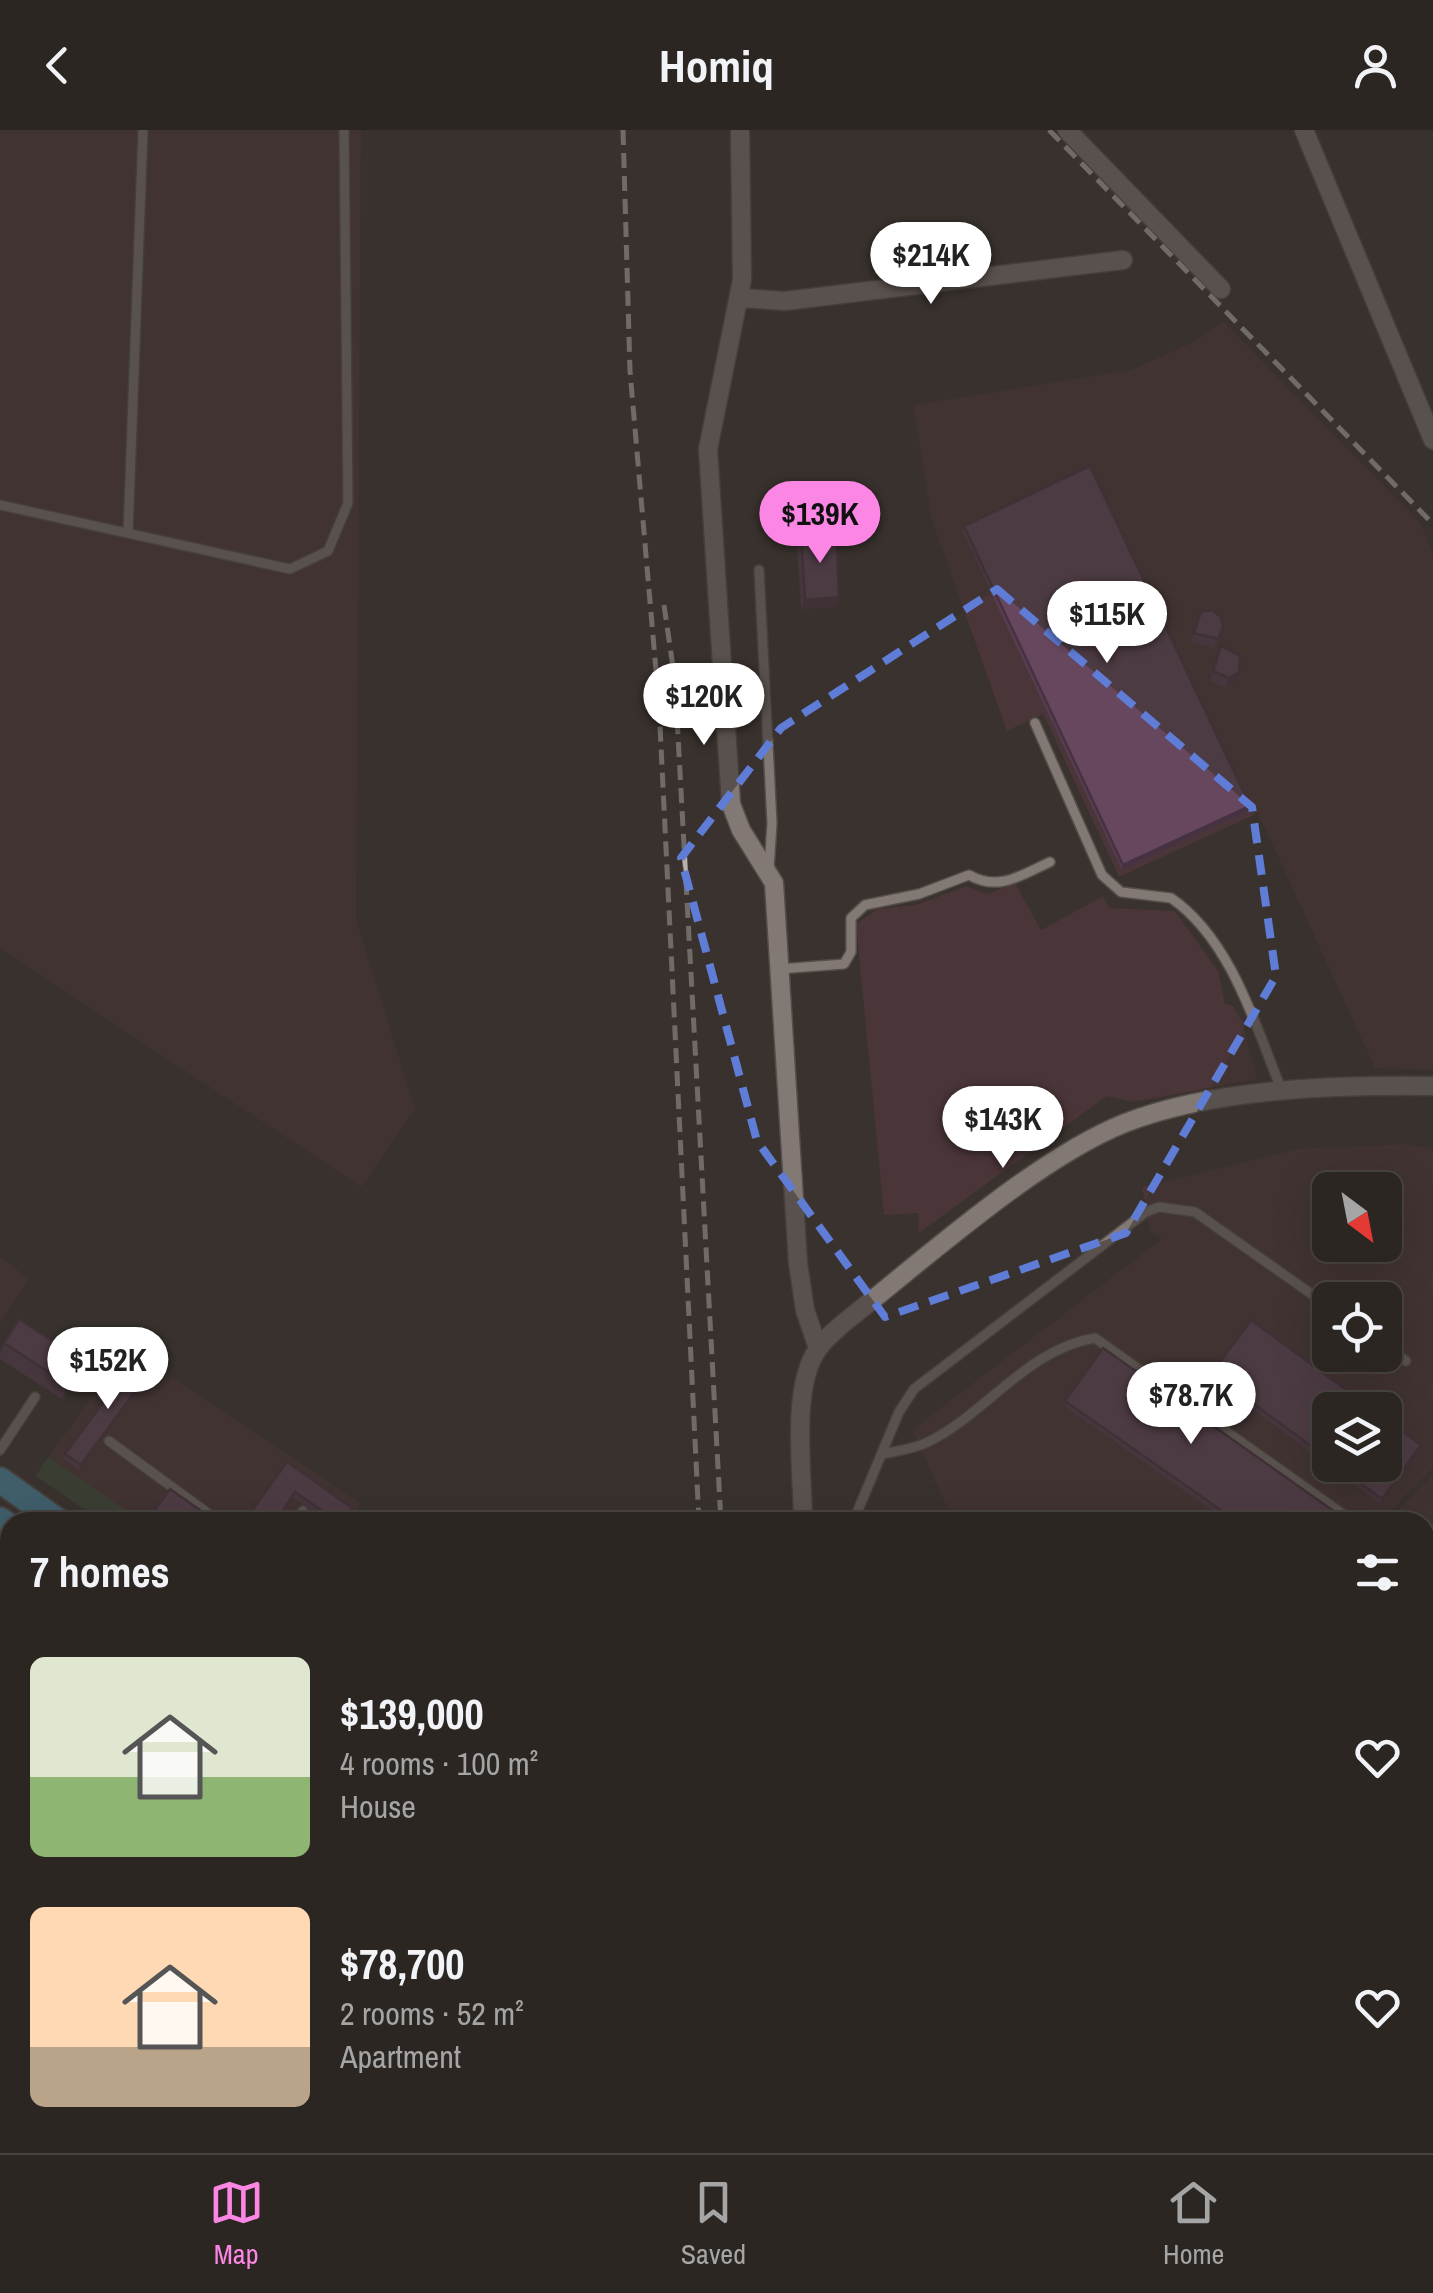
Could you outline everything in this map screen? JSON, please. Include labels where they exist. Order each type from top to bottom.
[{"type":"main road","points":[[0,1480],[45,1512]]},
{"type":"street","points":[[740,130],[744,249],[740,298],[708,450],[731,804],[741,830],[768,871],[776,902],[798,1263],[805,1310],[818,1348]]},
{"type":"street","points":[[1067,130],[1220,289]]},
{"type":"street","points":[[1304,130],[1433,440]]},
{"type":"street","points":[[740,298],[785,300],[1123,260]]},
{"type":"street","points":[[803,1512],[802,1398],[818,1348],[846,1320],[1074,1149],[1165,1109],[1283,1094],[1433,1086]]},
{"type":"lane","points":[[128,533],[143,130]]},
{"type":"lane","points":[[0,505],[290,570],[328,551],[348,503],[344,130]]},
{"type":"lane","points":[[760,570],[772,823],[768,871]]},
{"type":"lane","points":[[1035,723],[1102,875],[1121,892],[1170,898],[1212,943],[1246,1003],[1283,1094]]},
{"type":"lane","points":[[779,969],[844,964],[850,952],[851,918],[865,905],[920,894],[969,875],[987,884],[999,884],[1050,862]]},
{"type":"lane","points":[[857,1512],[899,1412],[914,1389],[1146,1212],[1159,1207],[1195,1212],[1312,1294]]},
{"type":"lane","points":[[882,1454],[930,1441],[1046,1356],[1075,1341],[1095,1338],[1340,1512]]},
{"type":"lane","points":[[1402,1358],[1406,1361]]},
{"type":"lane","points":[[0,1450],[35,1397]]},
{"type":"lane","points":[[109,1441],[206,1512]]},
{"type":"highlighted area","points":[[997,589],[1252,807],[1276,976],[1126,1233],[885,1317],[757,1141],[681,858],[781,728]]},
{"type":"shaded area","points":[[0,130],[361,130],[356,919],[415,1109],[361,1187],[0,948]]},
{"type":"shaded area","points":[[1224,322],[1422,525],[1433,555],[1433,1070],[1375,1068],[1258,813],[1119,877],[1043,714],[1007,731],[932,521],[913,405],[1131,370],[1193,342]]},
{"type":"shaded area","points":[[1015,883],[1041,930],[1103,896],[1109,908],[1175,911],[1218,971],[1225,1004],[1232,1005],[1242,1020],[1257,1079],[1134,1102],[1107,1096],[919,1233],[918,1213],[884,1215],[856,924],[877,909],[916,905],[966,886],[987,894]]},
{"type":"shaded area","points":[[1405,1144],[1433,1149],[1433,1468],[1390,1512],[949,1512],[912,1430],[1162,1239],[1150,1231],[1142,1187],[1298,1149]]},
{"type":"shaded area","points":[[0,1257],[29,1279],[0,1324]]},
{"type":"shaded area","points":[[129,1348],[361,1504],[356,1512],[128,1512],[48,1457]]},
{"type":"shaded area","points":[[1433,1474],[1433,1512],[1396,1512]]},
{"type":"green space","points":[[48,1457],[128,1512],[88,1512],[36,1476]]},
{"type":"building","points":[[1090,466],[1250,806],[1123,865],[964,526]]},
{"type":"building","points":[[836,532],[839,597],[805,600],[801,534]]},
{"type":"building","points":[[1212,610],[1221,617],[1223,628],[1218,639],[1194,633],[1201,612]]},
{"type":"building","points":[[1221,646],[1240,656],[1239,672],[1229,678],[1213,671]]},
{"type":"building","points":[[19,1319],[83,1361],[67,1384],[4,1343]]},
{"type":"building","points":[[1251,1320],[1312,1365],[1312,1372],[1322,1372],[1349,1392],[1312,1392],[1312,1447],[1212,1373]]},
{"type":"building","points":[[1103,1348],[1335,1512],[1224,1512],[1065,1401]]},
{"type":"building","points":[[135,1359],[150,1371],[81,1465],[65,1454]]},
{"type":"building","points":[[1402,1431],[1421,1445],[1402,1471]]},
{"type":"building","points":[[287,1462],[352,1508],[349,1512],[324,1512],[295,1492],[282,1512],[251,1512]]},
{"type":"building","points":[[1359,1482],[1394,1482],[1382,1499]]},
{"type":"building","points":[[170,1489],[203,1512],[153,1512]]},
{"type":"railway","points":[[623,130],[630,371],[659,705],[699,1512]]},
{"type":"railway","points":[[1049,130],[1433,524]]},
{"type":"railway","points":[[664,605],[675,681],[720,1512]]}]
